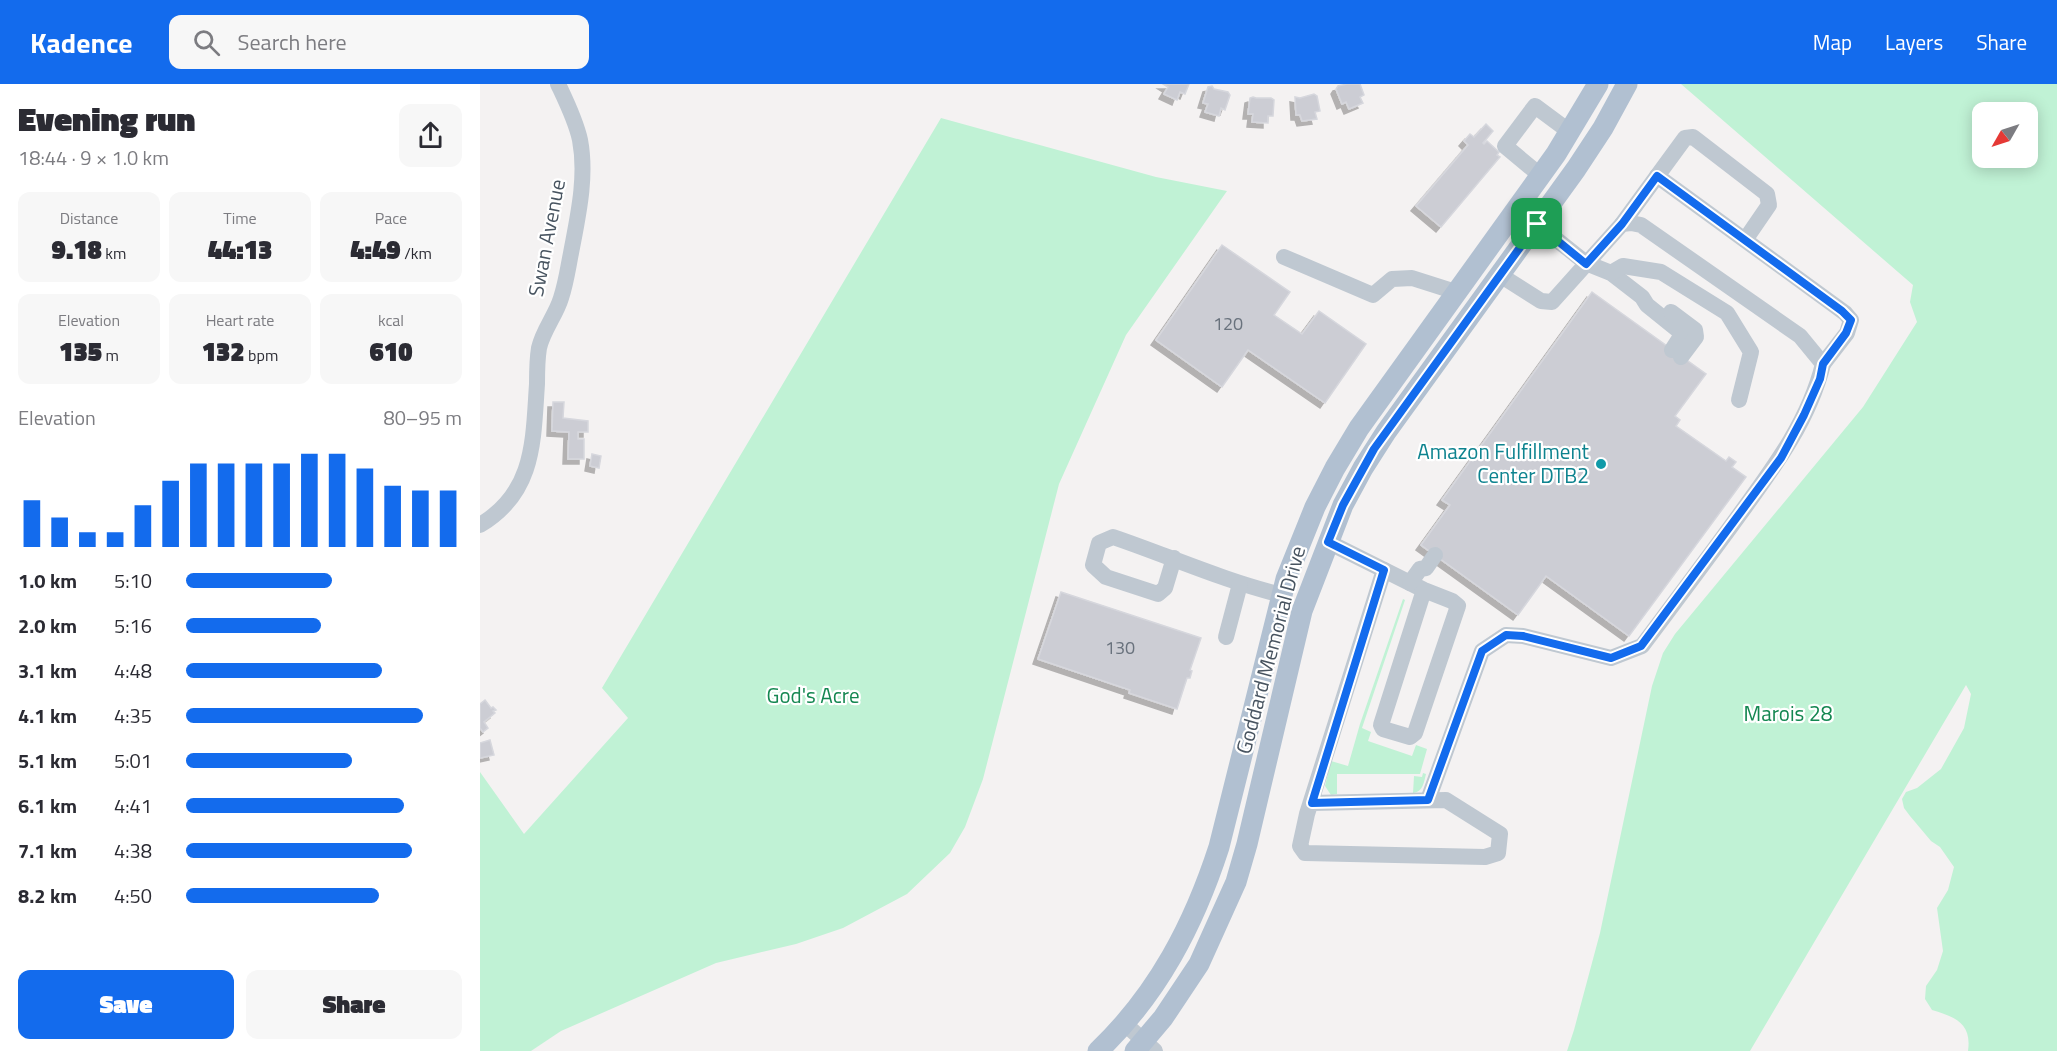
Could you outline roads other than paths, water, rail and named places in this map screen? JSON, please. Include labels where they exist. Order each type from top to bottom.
[{"type":"main road","name":"Goddard Memorial Drive","points":[[1098,1051],[1125,1024],[1168,964],[1207,884],[1219,847],[1282,595],[1304,531],[1340,459],[1387,387],[1541,176],[1598,84]]},
{"type":"main road","name":"Goddard Memorial Drive","points":[[1144,1048],[1199,964],[1236,882],[1302,611],[1343,505],[1374,449],[1599,135],[1627,84]]},
{"type":"street","name":"Swan Avenue","points":[[480,525],[495,516],[508,503],[524,474],[530,457],[535,431],[539,351],[542,338],[561,299],[575,229],[582,177],[580,140],[558,84]]},
{"type":"street","points":[[1541,176],[1506,146],[1536,106],[1570,132]]},
{"type":"street","points":[[1500,275],[1541,301],[1552,302],[1622,224],[1685,138],[1693,137],[1767,194],[1769,205],[1745,240]]},
{"type":"street","points":[[1428,800],[1482,651],[1506,635],[1523,636],[1611,658],[1641,646],[1781,458],[1804,415],[1820,379],[1823,364],[1846,333],[1851,320],[1842,311],[1657,176]]},
{"type":"street","points":[[1537,224],[1586,264],[1611,273],[1642,297],[1647,305],[1678,330],[1681,336],[1676,353]]},
{"type":"street","points":[[1622,224],[1641,225],[1800,336],[1823,364]]},
{"type":"street","points":[[1284,256],[1373,295],[1392,279],[1412,278],[1456,292]]},
{"type":"street","points":[[1611,273],[1623,266],[1661,272],[1727,313],[1751,352],[1739,400]]},
{"type":"street","points":[[1174,558],[1165,588],[1158,594],[1106,577],[1093,565],[1099,543],[1113,537],[1174,558],[1240,584],[1282,595]]},
{"type":"street","points":[[1328,542],[1417,587],[1452,601],[1458,606],[1415,733],[1410,737],[1383,729],[1381,724],[1417,587],[1420,569],[1426,568],[1432,552]]},
{"type":"street","points":[[1312,803],[1446,800],[1500,834],[1498,853],[1485,857],[1305,853],[1300,846],[1312,803],[1384,570]]},
{"type":"street","points":[[1226,637],[1240,584]]},
{"type":"street","points":[[1125,1024],[1144,1048]]},
{"type":"place","name":"Amazon Fulfillment Center DTB2","points":[[1601,464]]},
{"type":"park label","name":"God's Acre","points":[[813,696]]},
{"type":"park label","name":"Marois 28","points":[[1788,714]]}]
